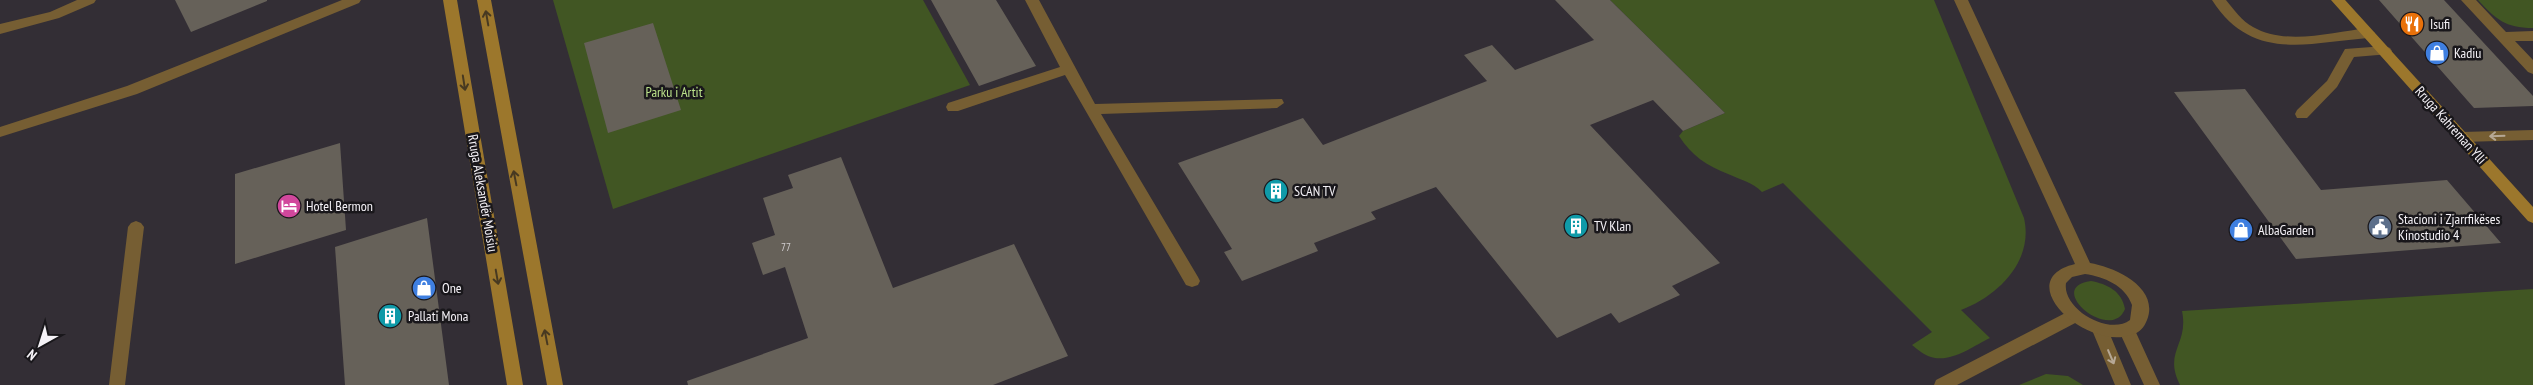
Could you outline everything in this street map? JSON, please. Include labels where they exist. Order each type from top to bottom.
[{"type":"main road","name":"Rruga Aleksandër Moisiu","points":[[450,0],[515,385]]},
{"type":"main road","points":[[484,0],[555,385]]},
{"type":"main road","name":"Rruga Kahreman Ylli","points":[[2338,0],[2533,217]]},
{"type":"street","points":[[0,30],[54,15],[89,0]]},
{"type":"street","points":[[0,132],[132,90],[354,0]]},
{"type":"street","points":[[1032,0],[1068,69],[1192,281]]},
{"type":"street","points":[[1961,0],[2085,268]]},
{"type":"street","points":[[2219,0],[2239,24],[2249,31],[2266,38],[2285,40],[2368,33]]},
{"type":"street","points":[[2468,0],[2533,70]]},
{"type":"street","points":[[2502,37],[2533,36]]},
{"type":"street","points":[[2302,114],[2332,84],[2350,52],[2384,51]]},
{"type":"street","points":[[953,107],[1068,69]]},
{"type":"street","points":[[1092,109],[1277,103]]},
{"type":"street","points":[[2462,137],[2533,135]]},
{"type":"street","points":[[118,385],[136,227]]},
{"type":"street","points":[[2085,268],[2098,270],[2123,281],[2140,300],[2141,319],[2136,326],[2127,331],[2100,330],[2073,316],[2064,307],[2057,288],[2059,280],[2065,273],[2085,268]]},
{"type":"street","points":[[1942,385],[2073,316]]},
{"type":"street","points":[[2100,330],[2123,385]]},
{"type":"street","points":[[2127,331],[2152,385]]},
{"type":"green space","name":"Parku i Artit","points":[[553,0],[923,0],[970,85],[613,209]]},
{"type":"green space","points":[[1610,0],[1934,0],[2024,218],[2026,234],[2024,249],[2010,275],[1988,296],[1961,310],[1990,338],[1968,350],[1944,358],[1936,358],[1924,354],[1912,345],[1932,332],[1783,183],[1762,192],[1750,183],[1713,167],[1694,154],[1679,136],[1683,131],[1725,113]]},
{"type":"green space","points":[[2478,0],[2533,0],[2533,28],[2523,28],[2502,21]]},
{"type":"green space","points":[[2091,281],[2108,286],[2121,297],[2125,309],[2118,318],[2107,320],[2095,317],[2077,302],[2074,293],[2078,285]]},
{"type":"green space","points":[[2533,289],[2533,385],[2180,385],[2175,373],[2175,356],[2182,332],[2182,311]]},
{"type":"green space","points":[[2046,374],[2068,376],[2083,385],[2019,385]]},
{"type":"building","points":[[175,0],[267,0],[267,1],[191,32]]},
{"type":"building","points":[[931,0],[996,0],[1036,66],[979,86]]},
{"type":"building","points":[[1555,0],[1610,0],[1725,113],[1683,131],[1653,100],[1590,125],[1720,263],[1672,286],[1680,295],[1619,323],[1611,313],[1557,338],[1436,187],[1371,212],[1376,219],[1314,243],[1318,251],[1242,281],[1224,252],[1232,249],[1178,163],[1303,118],[1323,145],[1487,81],[1464,55],[1492,45],[1515,70],[1594,40]]},
{"type":"building","points":[[2379,0],[2444,0],[2533,96],[2533,106],[2474,108]]},
{"type":"building","points":[[653,23],[681,110],[608,133],[584,43]]},
{"type":"building","name":"Stacioni i Zjarrfikëses Kinostudio 4","points":[[2245,89],[2321,190],[2447,180],[2501,243],[2296,259],[2174,92]]},
{"type":"building","name":"Hotel Bermon","points":[[340,143],[346,230],[235,264],[235,174]]},
{"type":"building","points":[[841,157],[893,288],[1014,244],[1068,356],[993,385],[688,385],[687,381],[808,338],[785,267],[763,275],[752,243],[775,235],[763,198],[793,188],[788,175]]},
{"type":"building","name":"Pallati Mona","points":[[427,218],[449,385],[345,385],[335,247]]},
{"type":"place","name":"Isufi","points":[[2412,24]]},
{"type":"place","name":"Kadiu","points":[[2437,53]]},
{"type":"place","name":"SCAN TV","points":[[1276,191]]},
{"type":"place","name":"Hotel Bermon","points":[[289,206]]},
{"type":"place","name":"TV Klan","points":[[1576,226]]},
{"type":"place","name":"Stacioni i Zjarrfikëses Kinostudio 4","points":[[2380,227]]},
{"type":"place","name":"AlbaGarden","points":[[2241,230]]},
{"type":"place","name":"One","points":[[424,288]]},
{"type":"place","name":"Pallati Mona","points":[[390,316]]}]
